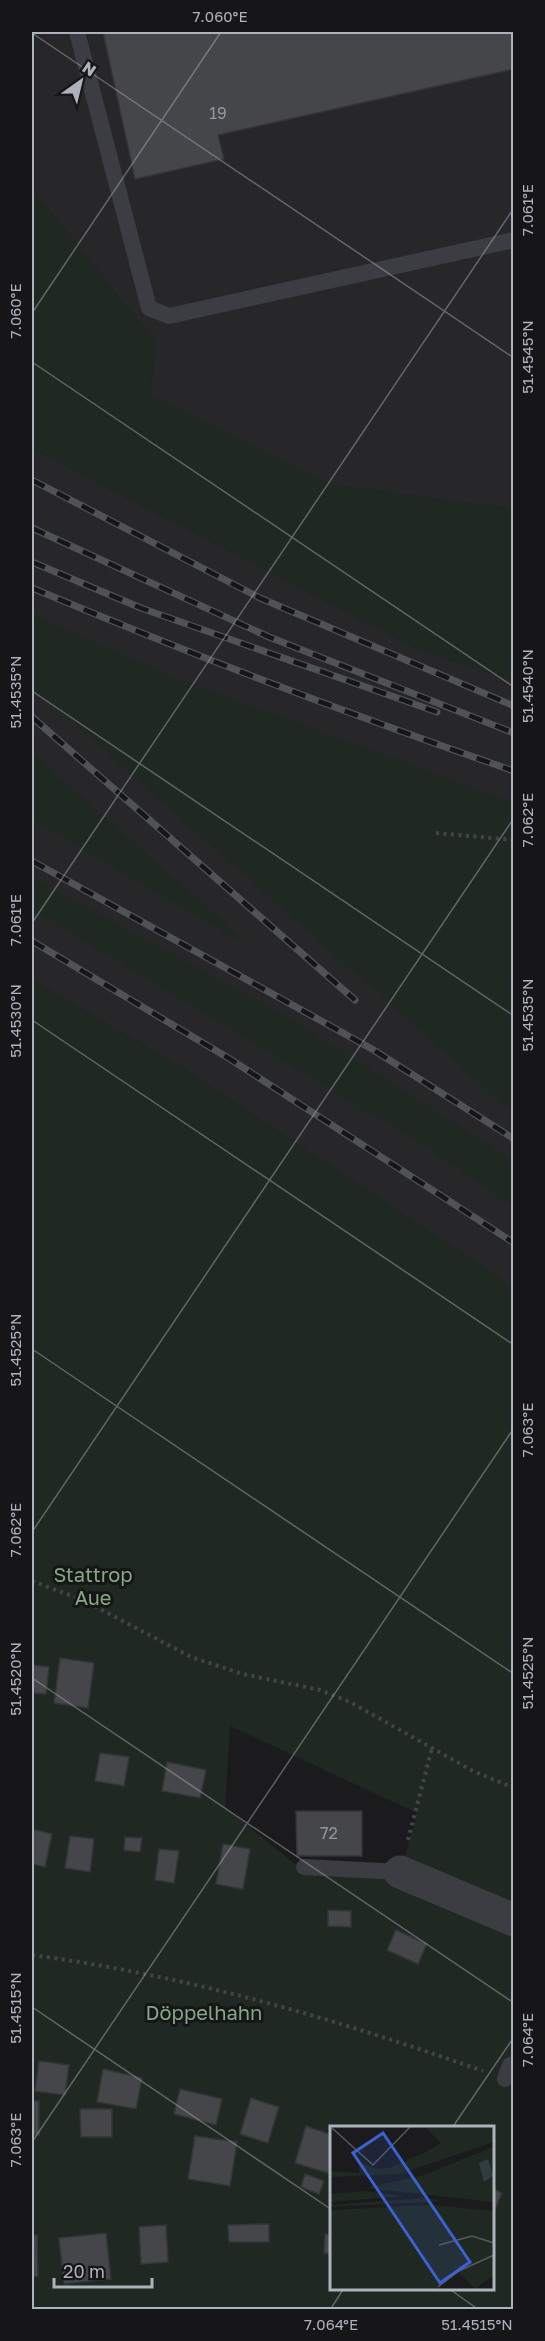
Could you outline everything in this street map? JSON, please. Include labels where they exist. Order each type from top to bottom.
[{"type":"street","points":[[400,1872],[513,1920]]},
{"type":"lane","points":[[77,32],[148,308],[169,316],[513,240]]},
{"type":"lane","points":[[304,1867],[400,1872]]},
{"type":"path","points":[[436,833],[513,840]]},
{"type":"path","points":[[32,1581],[85,1601],[191,1657],[243,1674],[320,1690],[350,1702],[473,1771],[513,1788]]},
{"type":"path","points":[[400,1872],[432,1748]]},
{"type":"path","points":[[32,1955],[203,1985],[507,2072]]},
{"type":"shaded area","points":[[32,32],[513,32],[513,509],[332,485],[150,394],[155,342],[32,189]]},
{"type":"shaded area","points":[[32,448],[416,648],[513,681],[513,1287],[184,1069],[32,980]]},
{"type":"green space","points":[[32,189],[155,342],[150,394],[332,485],[513,509],[513,681],[416,648],[32,448]]},
{"type":"green space","points":[[32,614],[179,679],[513,802],[513,1113],[32,687]]},
{"type":"green space","points":[[32,753],[258,952],[32,820]]},
{"type":"green space","points":[[32,877],[285,1015],[512,1159],[513,1208],[434,1152],[32,910]]},
{"type":"green space","points":[[32,980],[184,1069],[513,1287],[513,1919],[401,1871],[417,1813],[230,1726],[225,1807],[301,1869],[399,1872],[513,1921],[513,2309],[32,2309]]},
{"type":"building","points":[[103,32],[514,32],[514,69],[218,135],[224,159],[135,179]]},
{"type":"building","points":[[60,1658],[94,1663],[88,1708],[54,1703]]},
{"type":"building","points":[[32,1665],[49,1667],[46,1694],[32,1693]]},
{"type":"building","points":[[100,1753],[129,1757],[124,1786],[95,1781]]},
{"type":"building","points":[[167,1762],[206,1770],[200,1798],[162,1791]]},
{"type":"building","points":[[296,1811],[362,1811],[362,1856],[297,1856]]},
{"type":"building","points":[[32,1829],[52,1834],[45,1867],[32,1864]]},
{"type":"building","points":[[70,1836],[94,1839],[90,1872],[65,1868]]},
{"type":"building","points":[[125,1837],[142,1838],[140,1852],[124,1850]]},
{"type":"building","points":[[223,1844],[250,1849],[243,1889],[216,1884]]},
{"type":"building","points":[[159,1849],[179,1851],[174,1883],[155,1880]]},
{"type":"building","points":[[328,1910],[351,1911],[351,1927],[328,1926]]},
{"type":"building","points":[[396,1930],[427,1944],[418,1964],[387,1950]]},
{"type":"building","points":[[39,2061],[69,2065],[65,2095],[35,2091]]},
{"type":"building","points":[[103,2069],[142,2078],[136,2109],[97,2102]]},
{"type":"building","points":[[180,2089],[222,2099],[216,2125],[174,2114]]},
{"type":"building","points":[[251,2098],[279,2107],[268,2143],[240,2134]]},
{"type":"building","points":[[32,2101],[39,2101],[39,2135],[32,2135]]},
{"type":"building","points":[[80,2109],[112,2109],[112,2137],[81,2137]]},
{"type":"building","points":[[306,2126],[330,2134],[328,2173],[295,2163]]},
{"type":"building","points":[[195,2136],[237,2142],[230,2186],[188,2179]]},
{"type":"building","points":[[305,2174],[324,2181],[319,2194],[301,2187]]},
{"type":"building","points":[[494,2189],[502,2193],[494,2211]]},
{"type":"building","points":[[269,2224],[269,2242],[229,2242],[228,2225]]},
{"type":"building","points":[[166,2225],[168,2262],[141,2264],[139,2227]]},
{"type":"building","points":[[106,2233],[111,2279],[64,2284],[59,2238]]},
{"type":"building","points":[[325,2234],[330,2235],[330,2254],[324,2253]]},
{"type":"building","points":[[32,2235],[37,2235],[38,2276],[32,2277]]},
{"type":"railway","points":[[32,480],[260,598],[514,706]]},
{"type":"railway","points":[[32,528],[269,637],[514,733]]},
{"type":"railway","points":[[32,562],[141,608],[437,712]]},
{"type":"railway","points":[[32,588],[271,683],[514,771]]},
{"type":"railway","points":[[32,717],[355,1000]]},
{"type":"railway","points":[[32,861],[372,1049],[514,1139]]},
{"type":"railway","points":[[32,941],[230,1059],[514,1243]]},
{"type":"park label","name":"Stattrop Aue","points":[[93,1586]]},
{"type":"park label","name":"Döppelhahn","points":[[204,2012]]}]
